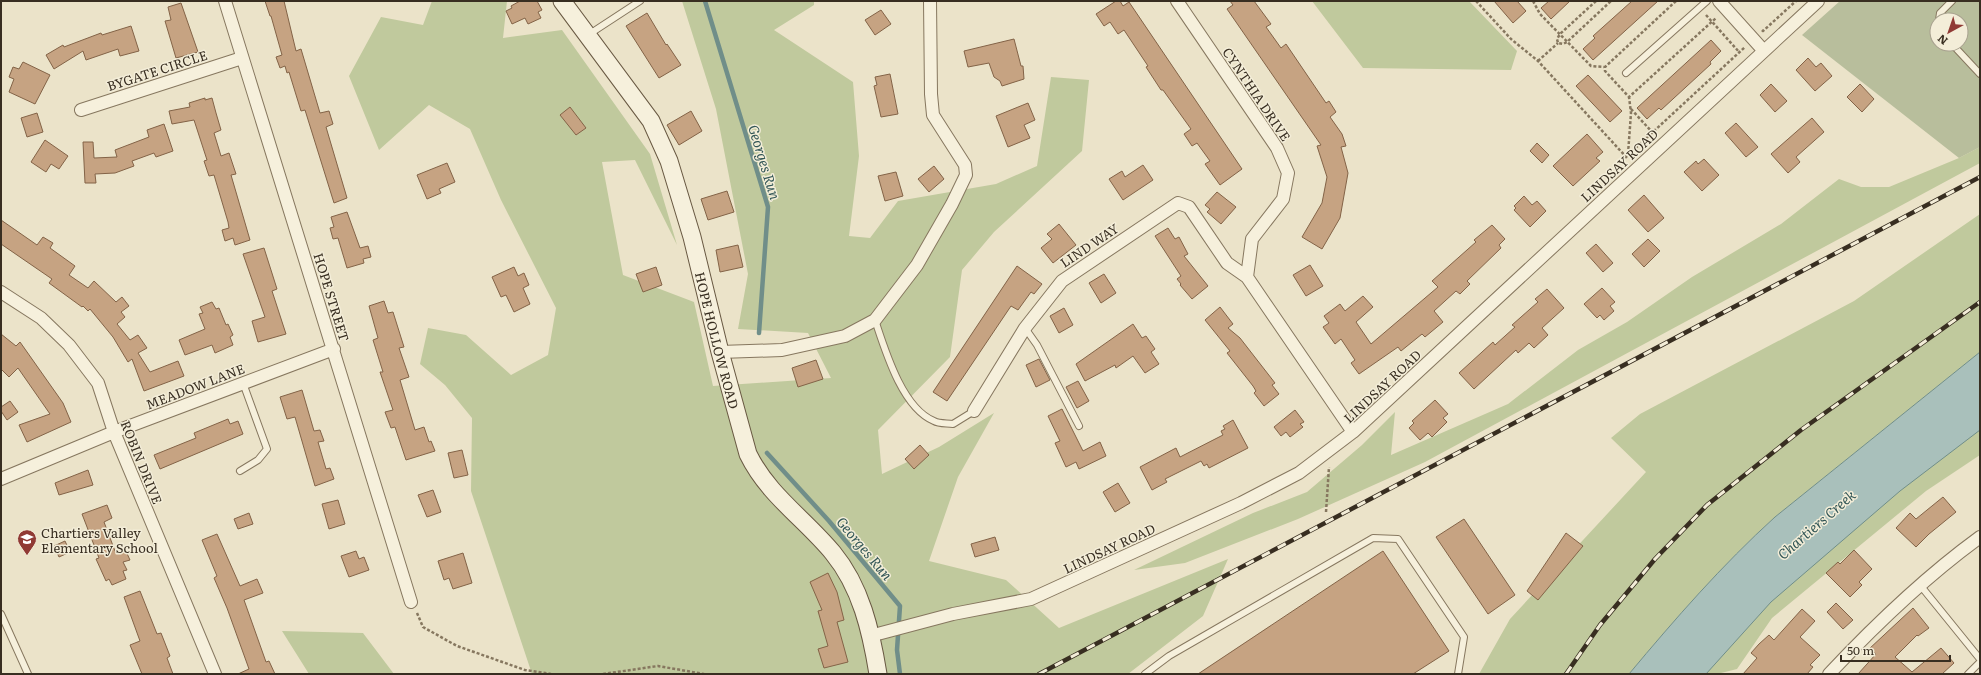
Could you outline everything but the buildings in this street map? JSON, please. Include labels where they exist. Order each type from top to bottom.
[{"type":"main road","name":"HOPE HOLLOW ROAD","points":[[562,1],[651,121],[670,161],[692,237],[744,442],[754,467],[770,488],[832,552],[844,567],[878,634],[878,674]]},
{"type":"street","name":"HOPE STREET","points":[[224,1],[334,349],[411,602]]},
{"type":"street","points":[[720,352],[782,350],[845,336],[875,320],[917,265],[952,204],[966,175],[965,164],[933,115],[931,94],[930,1]]},
{"type":"street","name":"CYNTHIA DRIVE","points":[[1177,1],[1277,148],[1288,173],[1283,199],[1252,239],[1247,277]]},
{"type":"street","points":[[1719,1],[1764,50]]},
{"type":"street","name":"LINDSAY ROAD","points":[[878,634],[953,614],[1031,599],[1254,497],[1300,473],[1353,432],[1818,1]]},
{"type":"street","name":"BYGATE CIRCLE","points":[[81,110],[242,58]]},
{"type":"street","name":"LIND WAY","points":[[974,411],[1025,328],[1062,281],[1178,203],[1189,207],[1227,263],[1247,277]]},
{"type":"street","points":[[1247,277],[1353,432]]},
{"type":"street","name":"ROBIN DRIVE","points":[[1,292],[41,318],[69,344],[98,383],[114,432],[215,674]]},
{"type":"street","name":"MEADOW LANE","points":[[1,479],[114,432],[334,349]]},
{"type":"street","points":[[1829,674],[1872,628],[1948,561],[1980,537]]},
{"type":"lane","points":[[587,36],[640,1]]},
{"type":"lane","points":[[1626,73],[1707,1]]},
{"type":"lane","points":[[1941,12],[1952,1]]},
{"type":"lane","points":[[1959,52],[1980,74]]},
{"type":"lane","points":[[875,320],[887,356],[911,403],[935,422],[952,424],[974,411]]},
{"type":"lane","points":[[1025,328],[1037,345],[1079,426]]},
{"type":"lane","points":[[240,471],[258,460],[267,449],[243,383]]},
{"type":"lane","points":[[1145,674],[1169,656],[1373,538],[1398,539],[1464,638],[1458,674]]},
{"type":"lane","points":[[1920,585],[1980,659]]},
{"type":"lane","points":[[1,614],[28,674]]},
{"type":"lane","points":[[1968,674],[1980,662]]},
{"type":"path","points":[[1476,1],[1511,39],[1538,61],[1627,157],[1636,169]]},
{"type":"path","points":[[1533,1],[1540,14],[1591,66],[1605,67]]},
{"type":"path","points":[[1558,43],[1557,39],[1560,34],[1596,1]]},
{"type":"path","points":[[1538,61],[1558,43],[1563,44],[1567,42],[1611,1]]},
{"type":"path","points":[[1627,157],[1652,132],[1796,1]]},
{"type":"path","points":[[1700,8],[1750,64]]},
{"type":"path","points":[[1759,26],[1763,31]]},
{"type":"path","points":[[1627,157],[1631,109],[1629,97]]},
{"type":"path","points":[[1631,109],[1663,144]]},
{"type":"path","points":[[1326,512],[1329,466]]},
{"type":"path","points":[[411,602],[423,627],[457,646],[525,670],[551,674]]},
{"type":"path","points":[[603,674],[658,666],[704,674]]},
{"type":"green space","points":[[432,1],[507,1],[503,38],[562,30],[650,154],[677,245],[635,160],[602,162],[623,275],[694,302],[713,386],[831,378],[808,333],[738,329],[748,274],[716,109],[682,1],[814,1],[814,5],[774,30],[853,82],[859,156],[849,236],[870,238],[898,201],[996,184],[1037,166],[1051,77],[1089,80],[1082,151],[994,232],[962,270],[950,357],[878,430],[882,474],[939,447],[994,413],[958,477],[929,561],[1006,580],[1059,628],[1228,559],[1203,616],[1128,674],[532,674],[471,491],[472,418],[445,385],[420,364],[428,328],[466,335],[511,375],[548,355],[556,308],[501,200],[470,129],[429,105],[379,150],[349,76],[381,17],[423,25]]},
{"type":"green space","points":[[1312,1],[1469,1],[1517,51],[1511,70],[1363,68]]},
{"type":"green space","points":[[1840,1],[1980,1],[1980,147],[1959,158],[1802,35]]},
{"type":"green space","points":[[1980,147],[1980,163],[1425,462],[1298,519],[1185,563],[1134,570],[1253,513],[1307,492],[1362,445],[1395,412],[1391,455],[1508,404],[1578,350],[1627,322],[1692,277],[1781,224],[1839,179],[1861,187],[1889,187],[1959,158]]},
{"type":"green space","points":[[1980,214],[1980,352],[1775,517],[1755,535],[1699,593],[1629,674],[1479,674],[1510,619],[1646,472],[1611,438],[1640,414],[1854,301]]},
{"type":"green space","points":[[1980,424],[1980,455],[1926,491],[1772,618],[1737,669],[1717,674],[1694,674],[1714,646]]},
{"type":"green space","points":[[282,631],[363,633],[394,674],[309,674]]},
{"type":"water","name":"Chartiers Creek","points":[[1980,352],[1980,430],[1900,491],[1771,602],[1706,674],[1629,674],[1699,593],[1755,535],[1775,517]]},
{"type":"waterway","name":"Georges Run","points":[[705,1],[768,207],[759,333]]},
{"type":"waterway","name":"Georges Run","points":[[767,453],[829,521],[900,606],[897,650],[900,674]]},
{"type":"railway","points":[[1039,674],[1980,177]]},
{"type":"railway","points":[[1566,674],[1600,625],[1655,559],[1707,505],[1801,430],[1980,302]]},
{"type":"place","name":"Chartiers Valley Elementary School","points":[[27,556]]}]
